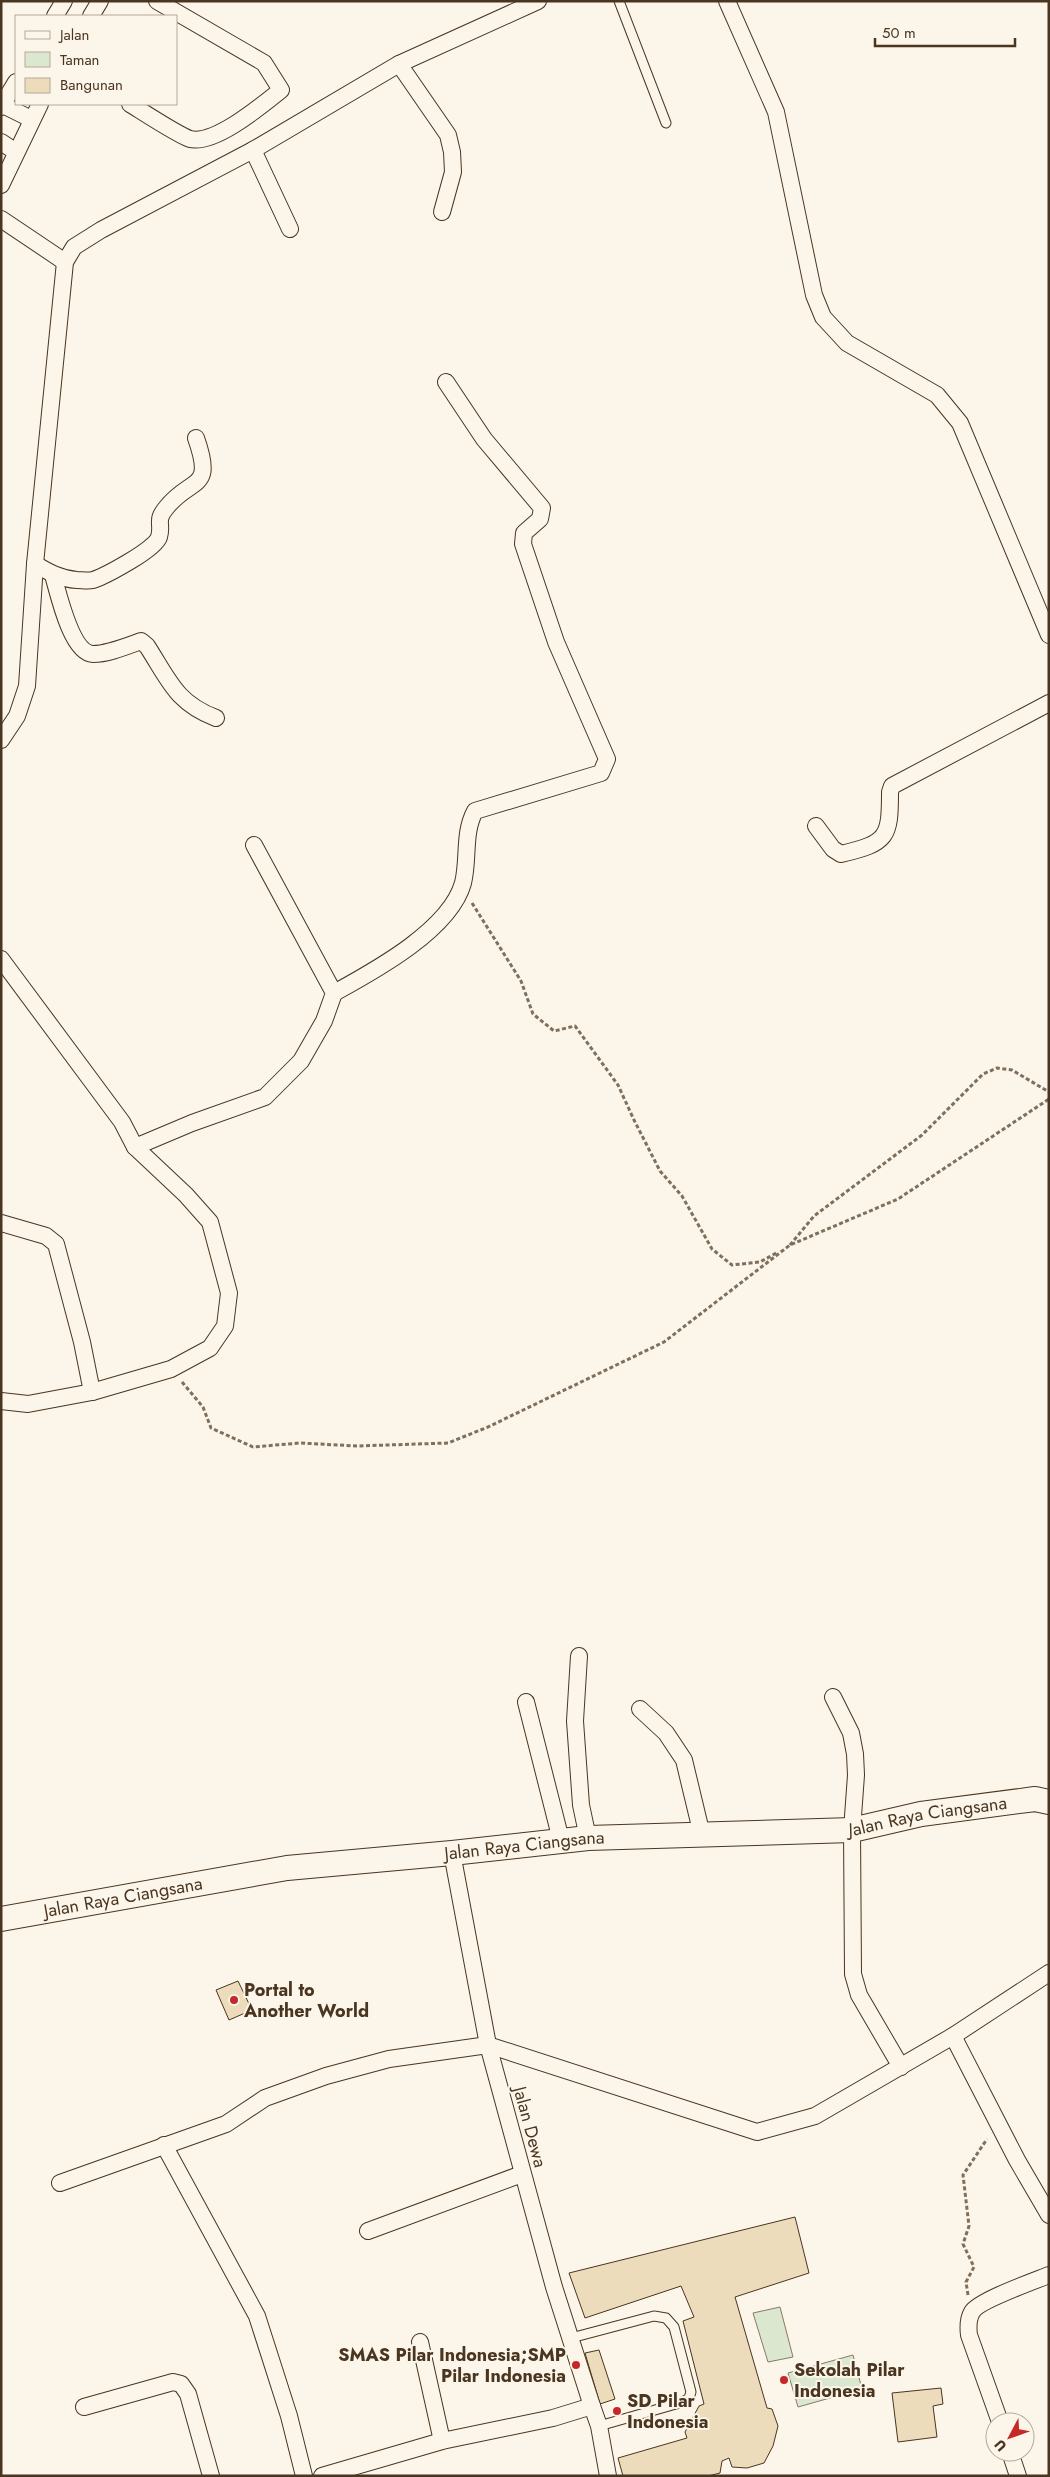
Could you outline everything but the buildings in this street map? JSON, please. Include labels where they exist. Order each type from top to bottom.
[{"type":"main road","name":"Jalan Raya Ciangsana","points":[[1,1919],[287,1868],[588,1838],[852,1830],[921,1814],[1035,1799],[1049,1802]]},
{"type":"street","points":[[56,15],[64,1]]},
{"type":"street","points":[[92,15],[100,1]]},
{"type":"street","points":[[132,105],[190,139],[205,139],[250,115],[281,90],[264,63],[157,1]]},
{"type":"street","points":[[1,740],[17,716],[27,686],[35,564],[64,262],[74,247],[101,230],[253,150],[399,64],[538,1]]},
{"type":"street","points":[[727,1],[776,112],[814,295],[824,317],[847,343],[937,396],[960,423],[1049,635]]},
{"type":"street","points":[[399,64],[448,135],[452,152],[453,172],[442,212]]},
{"type":"street","points":[[15,84],[2,105],[31,119]]},
{"type":"street","points":[[1,185],[31,119],[39,105]]},
{"type":"street","points":[[1,142],[16,152]]},
{"type":"street","points":[[253,150],[290,229]]},
{"type":"street","points":[[1,219],[64,262]]},
{"type":"street","points":[[135,1147],[192,1123],[265,1097],[301,1061],[324,1022],[334,993],[384,965],[422,937],[451,906],[461,886],[470,821],[475,811],[601,773],[607,759],[556,642],[523,544],[524,534],[540,519],[542,508],[484,439],[446,382]]},
{"type":"street","points":[[35,564],[53,575],[76,580],[93,580],[151,548],[159,537],[159,518],[167,506],[198,483],[203,470],[202,455],[196,438]]},
{"type":"street","points":[[53,575],[71,633],[82,650],[92,654],[141,641],[147,646],[178,695],[192,708],[216,718]]},
{"type":"street","points":[[816,826],[833,850],[841,854],[878,841],[888,829],[892,786],[1049,702]]},
{"type":"street","points":[[254,844],[334,993]]},
{"type":"street","points":[[1,959],[122,1122],[135,1147],[186,1195],[210,1222],[229,1293],[225,1326],[210,1348],[171,1369],[92,1392],[28,1404],[1,1401]]},
{"type":"street","points":[[1,1223],[46,1236],[56,1244],[82,1342],[92,1392]]},
{"type":"street","points":[[578,1656],[575,1721],[582,1805],[588,1838]]},
{"type":"street","points":[[834,1696],[851,1733],[855,1754],[856,1775],[852,1830],[853,1974],[859,1995],[901,2067]]},
{"type":"street","points":[[526,1702],[561,1840]]},
{"type":"street","points":[[640,1709],[666,1733],[684,1760],[702,1835]]},
{"type":"street","name":"Jalan Dewa","points":[[452,1853],[488,2045],[554,2287],[599,2426],[608,2476]]},
{"type":"street","points":[[60,2182],[226,2124],[265,2098],[326,2076],[389,2059],[488,2045],[757,2132],[815,2116],[953,2036],[1049,1973]]},
{"type":"street","points":[[953,2036],[1049,2216]]},
{"type":"street","points":[[164,2145],[257,2316],[290,2416],[304,2476]]},
{"type":"street","points":[[368,2231],[522,2174]]},
{"type":"street","points":[[996,2412],[969,2335],[968,2324],[972,2312],[983,2303],[1049,2275]]},
{"type":"street","points":[[420,2342],[442,2441]]},
{"type":"street","points":[[84,2408],[172,2382],[180,2384],[188,2394],[211,2476]]},
{"type":"street","points":[[322,2476],[442,2441],[553,2418],[592,2406]]},
{"type":"street","points":[[1013,2462],[1018,2476]]},
{"type":"lane","points":[[619,1],[666,123]]},
{"type":"lane","points":[[571,2338],[654,2316],[666,2318],[674,2327],[691,2392],[689,2398],[683,2402],[599,2426]]},
{"type":"path","points":[[461,886],[521,981],[533,1014],[554,1031],[575,1026],[618,1084],[660,1171],[682,1196],[712,1249],[732,1265],[760,1262],[790,1245],[898,1199],[1049,1099]]},
{"type":"path","points":[[171,1369],[203,1407],[211,1428],[253,1447],[300,1443],[358,1446],[448,1443],[488,1427],[664,1342],[790,1245],[814,1216],[922,1135],[983,1074],[997,1068],[1012,1070],[1049,1092]]},
{"type":"path","points":[[972,2312],[966,2282],[974,2268],[963,2244],[968,2226],[963,2175],[998,2123]]},
{"type":"green space","points":[[780,2307],[793,2357],[768,2362],[753,2313]]},
{"type":"green space","points":[[853,2355],[862,2389],[798,2407],[788,2373]]},
{"type":"place","name":"Portal to Another World","points":[[234,2000]]},
{"type":"place","name":"SMAS Pilar Indonesia;SMP Pilar Indonesia","points":[[576,2365]]},
{"type":"place","name":"Sekolah Pilar Indonesia","points":[[784,2380]]},
{"type":"place","name":"SD Pilar Indonesia","points":[[617,2411]]}]
